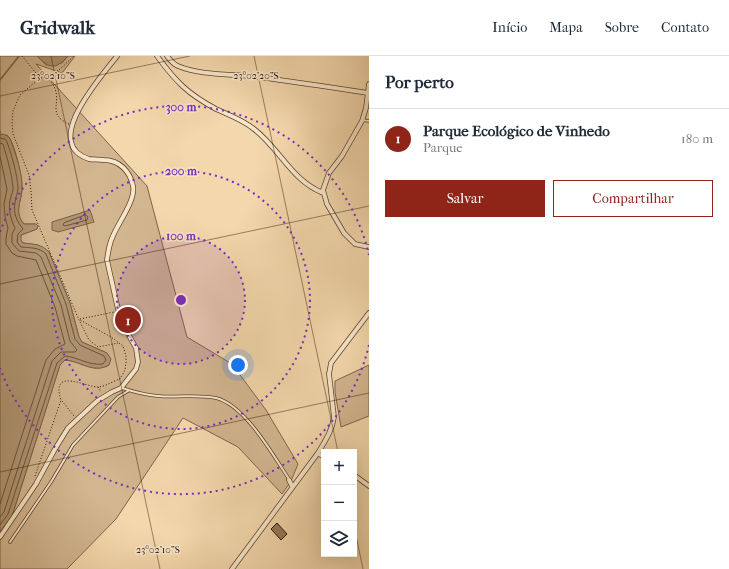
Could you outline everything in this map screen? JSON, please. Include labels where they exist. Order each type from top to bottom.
[{"type":"street","points":[[0,537],[36,484],[54,449],[68,428],[103,396],[121,388],[136,369],[138,362],[136,348],[122,323],[108,268],[108,253],[112,237],[132,196],[133,188],[125,169],[120,164],[114,161],[90,160],[81,156],[74,148],[70,137],[71,125],[78,110],[117,56]]},
{"type":"street","points":[[158,56],[171,74],[185,89],[208,104],[253,127],[275,149],[300,180],[312,189],[323,194]]},
{"type":"street","points":[[167,56],[171,62],[177,66],[196,71],[282,82],[312,84],[368,93]]},
{"type":"street","points":[[369,84],[366,108],[362,120],[342,156],[329,173],[322,190],[326,204],[344,233],[355,244],[369,247]]},
{"type":"street","points":[[232,569],[329,436],[334,417],[329,371],[331,363],[369,313]]},
{"type":"street","points":[[357,477],[369,486]]},
{"type":"street","points":[[289,480],[292,486]]},
{"type":"lane","points":[[362,120],[369,121]]},
{"type":"lane","points":[[121,388],[148,395],[217,398],[233,406],[248,421],[289,480]]},
{"type":"lane","points":[[10,542],[51,482],[73,445],[118,397],[129,390]]},
{"type":"path","points":[[22,56],[40,78]]},
{"type":"path","points":[[74,56],[60,70],[48,78],[40,78],[20,95],[13,111],[13,134],[29,175],[32,210],[89,340],[98,347],[118,343]]},
{"type":"path","points":[[48,78],[55,89],[56,113],[62,121],[71,125]]},
{"type":"path","points":[[79,320],[119,311]]},
{"type":"path","points":[[76,420],[61,400],[59,393],[61,385],[65,381],[70,380],[98,387],[120,379],[125,370],[126,356],[123,346],[111,337],[79,320]]},
{"type":"path","points":[[98,387],[103,396]]},
{"type":"path","points":[[34,480],[61,400]]},
{"type":"shaded area","points":[[0,56],[37,56],[46,65],[62,63],[68,56],[75,56],[62,73],[36,64],[147,186],[187,337],[232,364],[266,410],[298,464],[291,481],[282,494],[238,447],[183,418],[116,519],[67,569],[0,569],[0,532],[12,516],[60,365],[65,360],[92,368],[109,365],[107,353],[82,342],[79,337],[70,303],[49,252],[38,245],[23,243],[20,240],[21,235],[37,229],[36,224],[24,224],[21,220],[19,215],[19,206],[22,188],[18,160],[13,145],[7,135],[0,137]]},
{"type":"shaded area","points":[[369,365],[369,416],[341,427],[335,392],[335,381]]},
{"type":"water","points":[[37,56],[68,56],[60,64],[52,66]]},
{"type":"water","points":[[3,134],[9,137],[11,141],[20,171],[22,190],[19,216],[24,224],[36,224],[38,226],[37,229],[21,235],[21,240],[23,243],[40,246],[49,252],[70,303],[79,337],[82,342],[107,353],[111,359],[109,365],[98,368],[92,368],[65,360],[60,365],[12,516],[0,532],[0,135]]},
{"type":"water","points":[[90,210],[94,222],[58,232],[52,230],[52,222]]},
{"type":"building","points":[[277,523],[287,534],[281,540],[271,529]]},
{"type":"waterway","points":[[0,80],[19,56]]},
{"type":"place","name":"Parque Ecológico de Vinhedo","points":[[128,320]]}]
